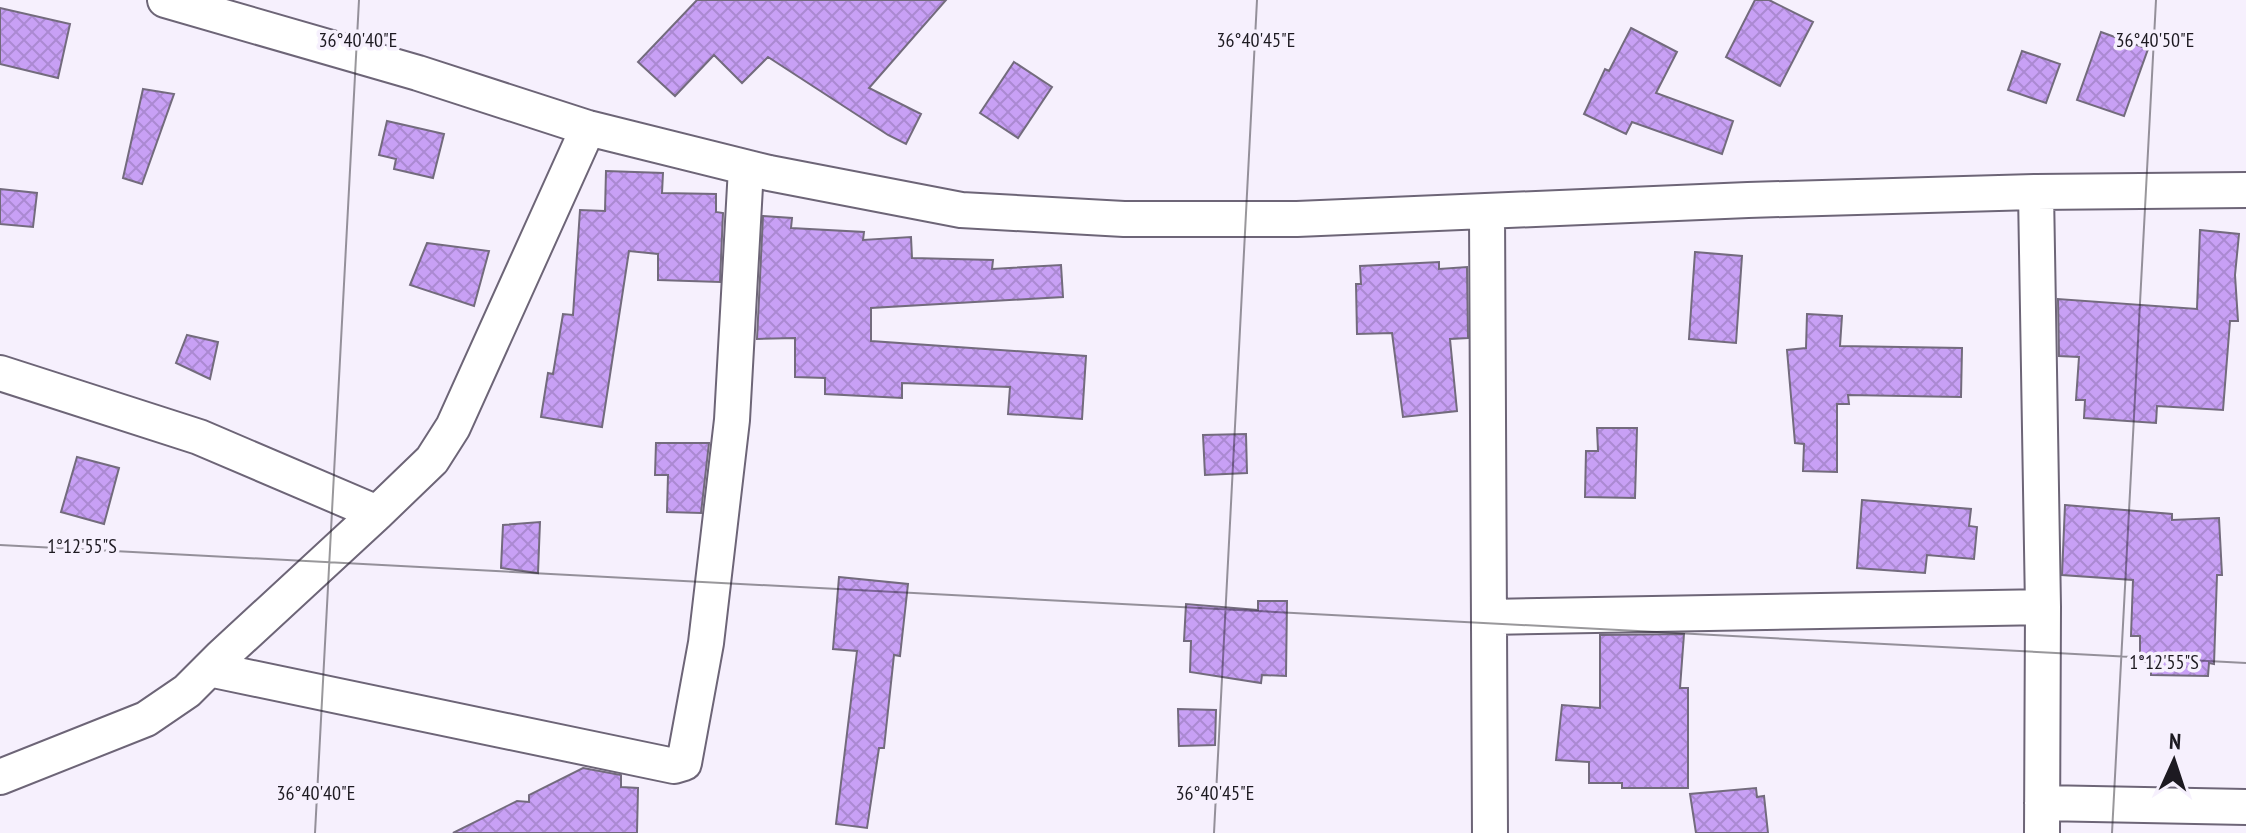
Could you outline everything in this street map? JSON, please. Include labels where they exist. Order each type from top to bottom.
[{"type":"street","points":[[165,0],[418,73],[588,128],[746,168],[961,210],[1124,219],[1297,219],[1748,200],[2246,190]]},
{"type":"street","points":[[0,777],[146,719],[187,691],[432,460],[453,427],[588,128]]},
{"type":"street","points":[[209,669],[674,766],[684,763],[706,643],[732,420],[746,168]]},
{"type":"street","points":[[2036,192],[2043,607],[2042,818],[2246,807]]},
{"type":"street","points":[[1487,211],[1490,833]]},
{"type":"street","points":[[0,373],[199,437],[377,513]]},
{"type":"street","points":[[1489,617],[2043,607]]},
{"type":"building","points":[[697,0],[946,0],[869,88],[921,114],[906,144],[768,57],[742,83],[714,55],[675,96],[638,62]]},
{"type":"building","points":[[1755,0],[1769,0],[1813,22],[1780,86],[1726,57]]},
{"type":"building","points":[[0,8],[70,24],[58,78],[0,64]]},
{"type":"building","points":[[1631,28],[1677,52],[1656,93],[1733,121],[1722,154],[1632,122],[1626,134],[1584,114],[1605,69],[1609,71]]},
{"type":"building","points":[[2101,32],[2148,49],[2124,116],[2077,100]]},
{"type":"building","points":[[2022,51],[2060,64],[2046,103],[2008,90]]},
{"type":"building","points":[[1014,62],[1052,87],[1018,138],[980,113]]},
{"type":"building","points":[[143,89],[174,94],[142,184],[123,178]]},
{"type":"building","points":[[387,121],[444,134],[433,178],[394,169],[396,159],[379,155]]},
{"type":"building","points":[[606,171],[663,173],[662,193],[716,194],[716,212],[723,213],[720,282],[658,280],[658,254],[629,251],[602,427],[541,417],[548,373],[553,374],[563,314],[573,315],[580,210],[605,211]]},
{"type":"building","points":[[0,189],[37,193],[33,227],[0,224]]},
{"type":"building","points":[[763,216],[792,218],[791,228],[864,232],[863,240],[911,237],[912,258],[993,260],[992,269],[1061,265],[1063,297],[871,308],[871,341],[1086,356],[1082,419],[1008,414],[1010,387],[902,383],[902,398],[825,394],[825,378],[795,377],[795,338],[757,339]]},
{"type":"building","points":[[2200,230],[2239,234],[2235,275],[2238,321],[2230,321],[2223,410],[2157,406],[2156,423],[2084,418],[2085,400],[2076,400],[2079,357],[2059,356],[2058,299],[2197,309]]},
{"type":"building","points":[[427,243],[489,251],[474,306],[410,285]]},
{"type":"building","points":[[1695,252],[1742,256],[1736,343],[1689,339]]},
{"type":"building","points":[[1439,262],[1439,269],[1467,267],[1468,338],[1450,339],[1457,411],[1403,417],[1392,333],[1357,334],[1356,284],[1361,284],[1360,266]]},
{"type":"building","points":[[1807,314],[1842,316],[1840,346],[1962,348],[1961,397],[1848,395],[1849,404],[1837,404],[1837,472],[1803,471],[1804,444],[1795,443],[1787,350],[1806,348]]},
{"type":"building","points":[[187,335],[218,342],[210,379],[176,363]]},
{"type":"building","points":[[1597,428],[1637,428],[1635,498],[1585,497],[1586,451],[1598,451]]},
{"type":"building","points":[[1246,434],[1247,473],[1205,475],[1203,435]]},
{"type":"building","points":[[656,443],[709,443],[701,513],[667,512],[668,475],[655,475]]},
{"type":"building","points":[[77,457],[119,468],[104,524],[61,512]]},
{"type":"building","points":[[1862,500],[1971,509],[1969,526],[1977,527],[1974,559],[1927,555],[1925,573],[1857,568]]},
{"type":"building","points":[[2065,505],[2172,514],[2172,520],[2219,518],[2222,575],[2217,575],[2214,664],[2209,663],[2208,676],[2151,675],[2151,662],[2140,662],[2140,636],[2131,636],[2133,580],[2062,575]]},
{"type":"building","points":[[540,522],[538,573],[501,568],[503,525]]},
{"type":"building","points":[[839,577],[908,584],[900,656],[894,655],[884,748],[879,748],[867,828],[836,824],[857,651],[833,649]]},
{"type":"building","points":[[1258,601],[1287,601],[1286,676],[1262,675],[1261,683],[1190,672],[1191,641],[1184,641],[1186,604],[1258,610]]},
{"type":"building","points":[[1684,634],[1680,688],[1688,688],[1688,788],[1622,788],[1622,783],[1589,783],[1589,762],[1556,760],[1562,705],[1600,708],[1600,635]]},
{"type":"building","points":[[1178,709],[1216,710],[1215,745],[1179,746]]},
{"type":"building","points":[[583,768],[621,775],[621,787],[638,788],[637,833],[453,833],[517,801],[529,802],[529,795]]},
{"type":"building","points":[[1756,788],[1757,797],[1764,796],[1768,833],[1696,833],[1690,794]]}]
